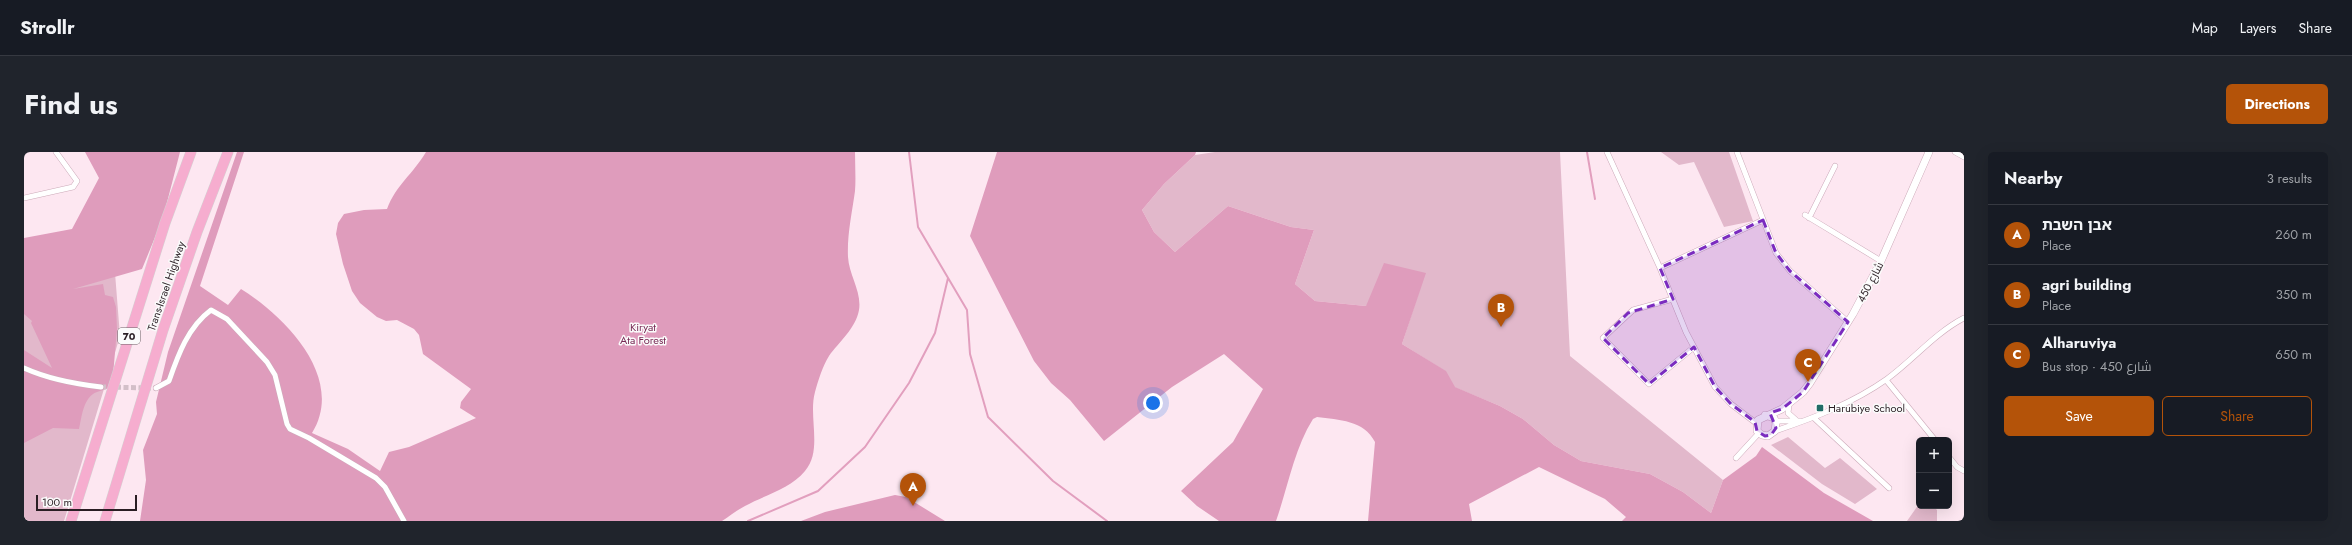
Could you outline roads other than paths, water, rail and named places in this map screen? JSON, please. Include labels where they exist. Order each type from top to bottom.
[{"type":"highway","name":"Trans-Israel Highway","points":[[71,521],[163,230],[191,152]]},
{"type":"highway","name":"Trans-Israel Highway","points":[[105,521],[166,322],[197,232],[228,152]]},
{"type":"street","points":[[24,198],[58,192],[73,186],[77,180],[56,152]]},
{"type":"street","points":[[1607,152],[1694,347],[1715,387],[1731,404],[1756,423],[1759,433]]},
{"type":"street","points":[[1737,152],[1776,253],[1790,271],[1848,322]]},
{"type":"street","name":"شارع 450","points":[[1776,421],[1810,383],[1848,322],[1881,261],[1929,152]]},
{"type":"street","points":[[1955,152],[1964,157]]},
{"type":"street","points":[[1835,166],[1807,217],[1881,261]]},
{"type":"street","points":[[1660,268],[1763,220]]},
{"type":"street","points":[[1673,299],[1633,310],[1603,338],[1649,384],[1694,347]]},
{"type":"street","points":[[156,388],[169,381],[178,355],[199,319],[211,310],[220,314],[227,318],[264,359],[275,375],[287,424],[290,430],[357,465],[376,478],[385,487],[404,521]]},
{"type":"street","points":[[1759,433],[1768,436],[1775,431],[1814,418],[1842,405],[1886,380],[1964,318]]},
{"type":"street","points":[[24,368],[37,374],[68,382],[102,387]]},
{"type":"street","points":[[1886,380],[1933,437]]},
{"type":"street","points":[[1791,403],[1788,413],[1797,421]]},
{"type":"street","name":"شارع 450","points":[[1765,415],[1782,409],[1791,403]]},
{"type":"street","points":[[1756,423],[1765,415],[1776,421],[1804,421]]},
{"type":"street","points":[[1814,418],[1888,488]]},
{"type":"street","points":[[1775,431],[1776,421]]},
{"type":"street","points":[[1736,458],[1759,433]]},
{"type":"street","points":[[1952,461],[1957,467],[1964,471]]},
{"type":"waterway","points":[[909,152],[918,227],[967,310],[970,354],[988,417],[1053,481],[1107,521]]},
{"type":"waterway","points":[[1587,152],[1595,199]]},
{"type":"waterway","points":[[748,521],[818,491],[865,447],[909,383],[935,333],[948,278]]},
{"type":"tunnel","points":[[101,387],[156,388]]},
{"type":"place","name":"agri building","points":[[1501,327]]},
{"type":"place","name":"Alharuviya","points":[[1808,382]]},
{"type":"place","name":"Harubiye School","points":[[1820,408]]},
{"type":"place","name":"אבן השבת","points":[[913,506]]},
{"type":"park label","name":"Kiryat Ata Forest","points":[[643,333]]}]
